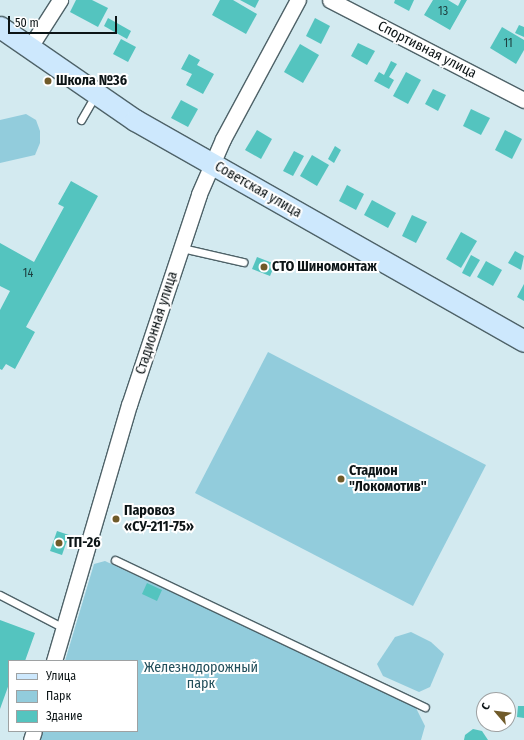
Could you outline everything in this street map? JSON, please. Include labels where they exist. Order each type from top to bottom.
[{"type":"street","points":[[30,47],[60,0]]},
{"type":"street","name":"Стадионная улица","points":[[54,660],[129,405],[199,194],[223,139],[298,0]]},
{"type":"street","name":"Спортивная улица","points":[[330,0],[524,100]]},
{"type":"street","name":"Советская улица","points":[[0,27],[96,94],[212,165],[524,341]]},
{"type":"lane","points":[[82,120],[96,94]]},
{"type":"lane","points":[[182,248],[243,262]]},
{"type":"lane","points":[[116,560],[425,707]]},
{"type":"lane","points":[[0,595],[64,628]]},
{"type":"green space","points":[[26,114],[36,120],[40,131],[40,143],[35,155],[0,163],[0,120]]},
{"type":"green space","name":"Стадион \"Локомотив\"","points":[[268,352],[486,465],[413,606],[195,493]]},
{"type":"green space","name":"Железнодорожный парк","points":[[105,561],[415,706],[425,726],[421,740],[40,740],[43,732],[138,732],[138,660],[65,660],[94,564]]},
{"type":"green space","points":[[411,632],[431,642],[444,654],[430,687],[419,692],[383,676],[377,664],[395,637]]},
{"type":"building","points":[[76,0],[92,0],[108,8],[98,27],[70,12]]},
{"type":"building","points":[[220,0],[233,0],[257,14],[246,34],[212,15]]},
{"type":"building","points":[[240,0],[259,0],[255,8]]},
{"type":"building","points":[[395,0],[414,0],[409,11],[394,3]]},
{"type":"building","points":[[433,0],[448,0],[458,6],[461,0],[467,0],[450,30],[424,15]]},
{"type":"building","points":[[108,18],[131,31],[127,39],[104,26]]},
{"type":"building","points":[[315,18],[330,26],[321,44],[306,36]]},
{"type":"building","points":[[519,25],[524,27],[524,37],[515,33]]},
{"type":"building","points":[[502,27],[524,40],[524,50],[516,64],[490,48]]},
{"type":"building","points":[[121,39],[136,47],[128,62],[113,54]]},
{"type":"building","points":[[358,43],[375,51],[367,65],[351,56]]},
{"type":"building","points":[[300,44],[319,55],[303,83],[284,72]]},
{"type":"building","points":[[189,54],[200,60],[197,65],[214,74],[203,94],[186,85],[192,74],[181,69]]},
{"type":"building","points":[[391,61],[397,64],[389,77],[394,80],[389,89],[374,81],[379,72],[384,75]]},
{"type":"building","points":[[406,72],[421,80],[408,104],[393,96]]},
{"type":"building","points":[[433,89],[446,95],[438,111],[425,104]]},
{"type":"building","points":[[181,100],[198,109],[188,127],[171,118]]},
{"type":"building","points":[[471,109],[490,118],[481,135],[463,126]]},
{"type":"building","points":[[257,130],[272,139],[261,159],[245,150]]},
{"type":"building","points":[[505,130],[522,139],[512,159],[495,150]]},
{"type":"building","points":[[335,146],[341,150],[334,163],[328,159]]},
{"type":"building","points":[[294,151],[304,156],[293,176],[283,171]]},
{"type":"building","points":[[312,155],[329,165],[317,186],[300,176]]},
{"type":"building","points":[[71,181],[98,196],[26,327],[35,332],[15,369],[6,364],[2,370],[0,369],[0,310],[10,291],[0,286],[0,243],[34,262],[64,207],[58,204]]},
{"type":"building","points":[[347,185],[364,194],[356,210],[339,201]]},
{"type":"building","points":[[372,200],[396,213],[388,228],[364,215]]},
{"type":"building","points":[[412,215],[427,222],[416,243],[402,236]]},
{"type":"building","points":[[461,232],[477,241],[461,268],[446,259]]},
{"type":"building","points":[[515,251],[524,256],[521,270],[508,263]]},
{"type":"building","points":[[471,255],[480,260],[470,277],[462,273]]},
{"type":"building","name":"СТО Шиномонтаж","points":[[257,257],[275,264],[270,276],[252,269]]},
{"type":"building","points":[[486,261],[502,270],[493,286],[477,277]]},
{"type":"building","points":[[524,284],[524,301],[517,297]]},
{"type":"building","name":"ТП-26","points":[[57,531],[69,535],[62,555],[50,551]]},
{"type":"building","points":[[147,583],[162,590],[157,601],[142,594]]},
{"type":"building","points":[[0,620],[35,633],[25,660],[8,660],[8,687],[0,709]]},
{"type":"building","points":[[518,706],[524,706],[524,718],[517,717]]},
{"type":"building","points":[[473,729],[476,730],[476,732],[483,732],[488,740],[464,740],[465,735]]},
{"type":"place","name":"Школа №36","points":[[48,81]]},
{"type":"place","name":"СТО Шиномонтаж","points":[[264,267]]},
{"type":"place","name":"Стадион \"Локомотив\"","points":[[341,479]]},
{"type":"place","name":"Паровоз «СУ-211-75»","points":[[116,519]]},
{"type":"place","name":"ТП-26","points":[[59,543]]}]
